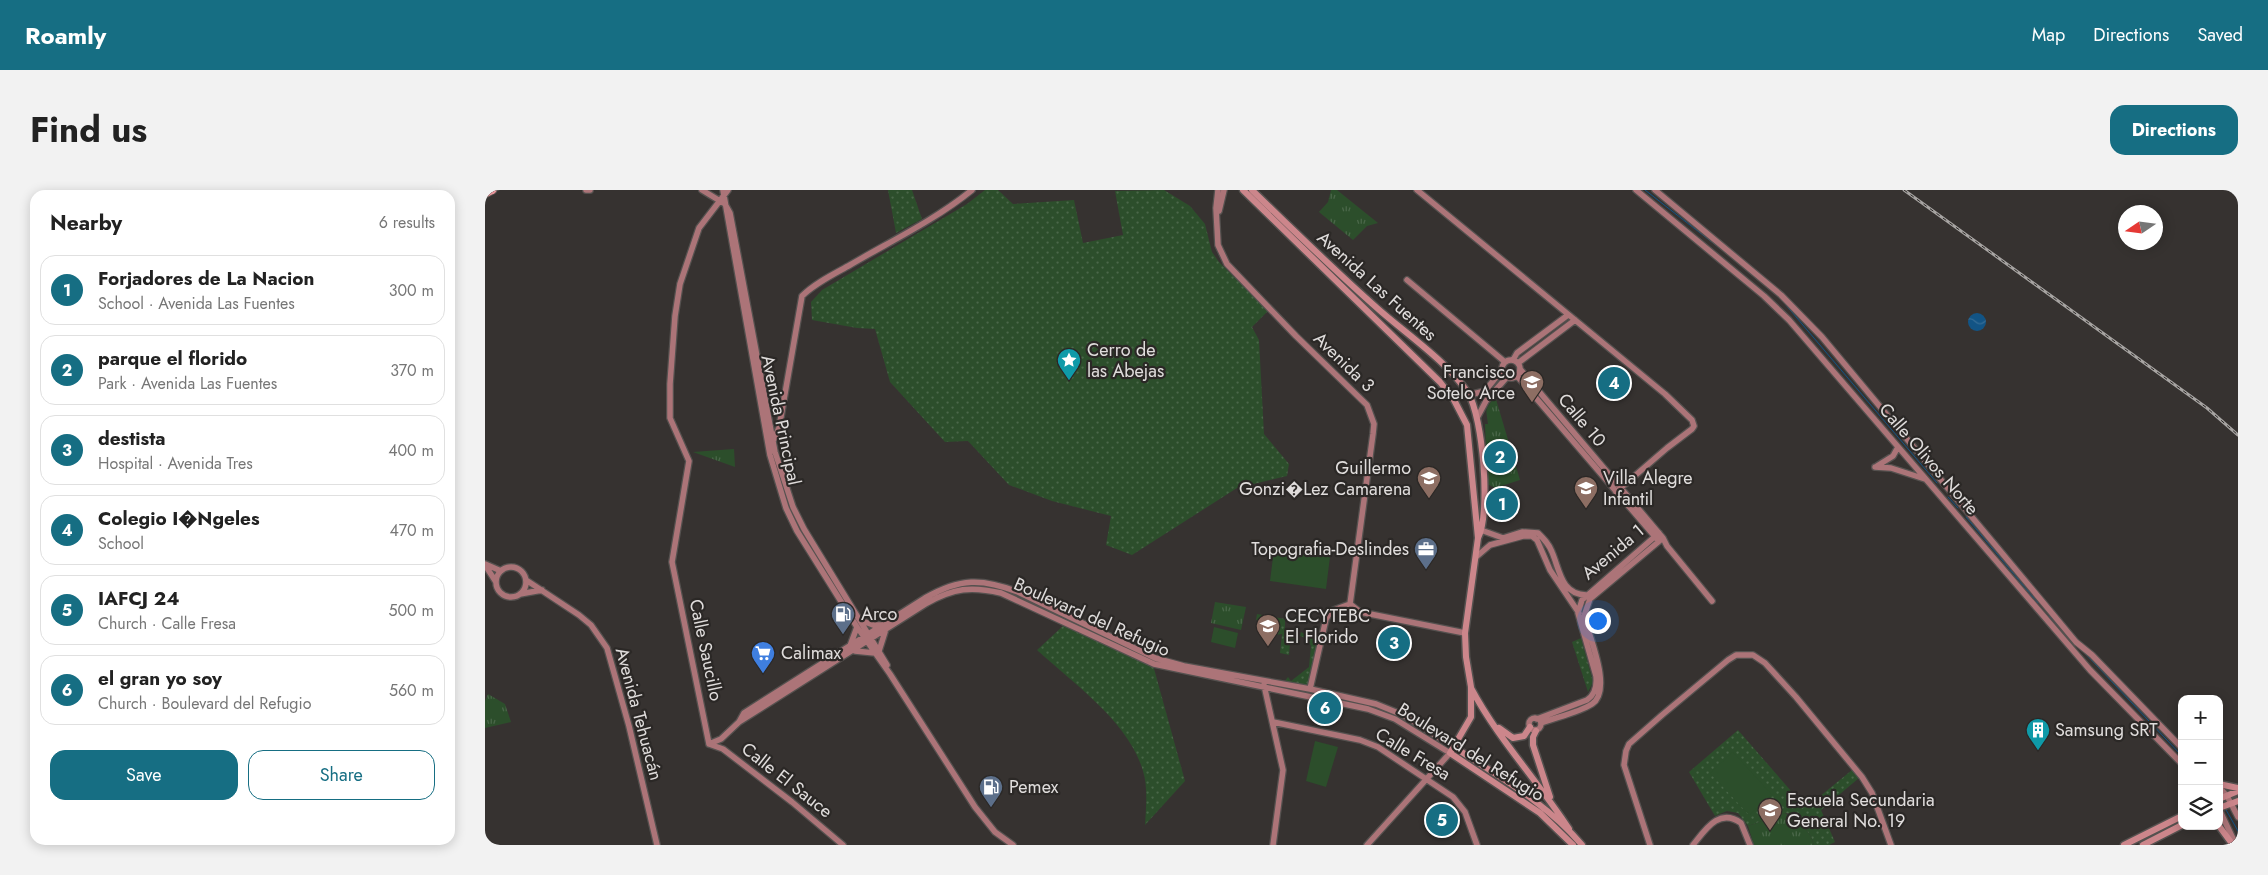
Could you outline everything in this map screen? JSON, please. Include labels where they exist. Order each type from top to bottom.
[{"type":"highway","points":[[485,194],[493,190]]},
{"type":"main road","name":"Avenida Las Fuentes","points":[[1243,190],[1439,382],[1454,400],[1462,412],[1469,435],[1480,530]]},
{"type":"main road","name":"Avenida Las Fuentes","points":[[1252,190],[1371,302],[1457,377],[1469,395],[1478,416],[1482,444],[1485,510],[1480,530],[1465,633],[1466,658],[1471,687]]},
{"type":"main road","points":[[1471,687],[1485,714],[1552,803],[1569,829]]},
{"type":"main road","points":[[1452,750],[1471,717],[1471,687]]},
{"type":"main road","points":[[1485,714],[1507,735],[1513,738],[1524,736],[1533,729]]},
{"type":"main road","points":[[1533,729],[1533,745],[1552,803]]},
{"type":"main road","name":"Boulevard del Refugio","points":[[1452,750],[1491,780],[1541,814],[1573,845]]},
{"type":"main road","name":"Boulevard del Refugio","points":[[1452,750],[1514,787],[1569,829],[1582,845]]},
{"type":"main road","points":[[1491,780],[1514,787]]},
{"type":"main road","points":[[2223,787],[2238,790]]},
{"type":"main road","points":[[2223,798],[2238,790]]},
{"type":"main road","points":[[2223,806],[2235,802]]},
{"type":"main road","points":[[2124,845],[2178,817]]},
{"type":"main road","points":[[2143,845],[2178,827]]},
{"type":"main road","points":[[2222,830],[2235,845]]},
{"type":"street","points":[[702,190],[724,196]]},
{"type":"street","points":[[771,442],[779,428],[803,296],[808,290],[954,204],[972,190]]},
{"type":"street","points":[[1417,190],[1665,394],[1690,417],[1694,423],[1692,429],[1619,490]]},
{"type":"street","name":"Calle Olivos Norte","points":[[1637,190],[1789,320],[2090,670],[2178,760]]},
{"type":"street","name":"Calle Olivos Norte","points":[[1655,190],[1781,295],[1822,337],[2077,642],[2178,744]]},
{"type":"street","name":"Avenida 3","points":[[1220,193],[1218,245],[1227,264],[1296,336],[1367,405],[1372,415],[1374,424],[1350,604]]},
{"type":"street","name":"Avenida Principal","points":[[724,196],[735,240],[771,442],[779,467],[793,507],[827,573],[857,626],[868,638]]},
{"type":"street","name":"Calle Saucillo","points":[[709,744],[672,562],[689,461],[669,418],[675,316],[680,284],[699,228],[724,196]]},
{"type":"street","points":[[1660,208],[1667,209],[1666,200]]},
{"type":"street","points":[[1679,224],[1679,219],[1686,217]]},
{"type":"street","points":[[1407,280],[1505,362],[1517,364],[1575,320]]},
{"type":"street","points":[[1478,416],[1486,401],[1507,377],[1517,376],[1517,364],[1523,348],[1568,315]]},
{"type":"street","points":[[1469,395],[1485,391],[1502,370],[1505,362]]},
{"type":"street","name":"Calle 10","points":[[1517,364],[1712,602]]},
{"type":"street","points":[[1502,370],[1507,377]]},
{"type":"street","name":"Calle 10","points":[[1517,376],[1619,490]]},
{"type":"street","points":[[1898,447],[1893,456],[1875,467],[1898,470],[1927,480]]},
{"type":"street","points":[[1480,530],[1492,536],[1503,538],[1522,532],[1538,533],[1552,551],[1561,579],[1570,591],[1588,597],[1581,613]]},
{"type":"street","points":[[1476,557],[1490,545],[1523,536],[1532,536],[1537,540],[1550,570],[1581,613],[1597,681],[1595,691],[1588,703],[1539,721],[1531,720],[1533,729],[1540,728],[1539,721]]},
{"type":"street","name":"Avenida 1","points":[[1588,597],[1659,537]]},
{"type":"street","points":[[485,564],[501,571]]},
{"type":"street","points":[[485,564],[499,590],[505,595],[512,596],[542,590]]},
{"type":"street","points":[[496,582],[501,571],[507,568],[516,568],[523,574],[525,580],[524,589],[520,594]]},
{"type":"street","name":"Avenida Principal","points":[[827,573],[860,620],[868,638],[890,674],[975,807],[995,832],[1013,845]]},
{"type":"street","name":"Avenida Tehuacán","points":[[525,580],[579,614],[591,625],[607,648],[626,716],[657,845]]},
{"type":"street","points":[[709,744],[720,740],[739,722],[940,589],[962,583],[991,582],[1018,592],[1155,658],[1264,684],[1310,689],[1367,702],[1403,715],[1452,750],[1367,845]]},
{"type":"street","points":[[1310,689],[1325,619],[1331,612],[1350,604],[1360,612],[1465,633]]},
{"type":"street","points":[[860,620],[884,627]]},
{"type":"street","points":[[851,649],[857,626]]},
{"type":"street","points":[[851,649],[877,652],[884,627]]},
{"type":"street","points":[[1650,845],[1624,765],[1625,751],[1629,744],[1655,721],[1728,660],[1743,654],[1753,655],[1765,663],[1796,697],[1862,777],[1873,793],[1891,845]]},
{"type":"street","points":[[1264,684],[1283,770],[1273,845]]},
{"type":"street","name":"Boulevard del Refugio","points":[[1264,684],[1368,709],[1395,720],[1452,750]]},
{"type":"street","points":[[1338,702],[1340,700],[1364,705],[1367,702]]},
{"type":"street","name":"Calle Fresa","points":[[1273,722],[1360,740],[1378,747],[1453,796],[1462,807],[1477,845]]},
{"type":"street","points":[[720,740],[720,745],[723,748]]},
{"type":"street","name":"Calle El Sauce","points":[[709,744],[723,748],[843,845]]},
{"type":"street","points":[[2223,791],[2235,802],[2238,817]]},
{"type":"street","points":[[2223,817],[2235,845]]},
{"type":"street","points":[[1693,845],[1712,822],[1732,818],[1741,823],[1750,845]]},
{"type":"green space","points":[[888,190],[912,190],[922,219],[896,233]]},
{"type":"green space","points":[[985,190],[998,190],[1013,204],[1074,200],[1083,243],[1123,235],[1115,191],[1164,190],[1190,206],[1205,224],[1212,252],[1219,262],[1268,311],[1252,327],[1259,340],[1264,434],[1289,464],[1287,476],[1237,488],[1132,555],[1106,545],[1111,516],[1052,501],[1009,485],[968,441],[945,442],[890,382],[875,329],[857,328],[812,320],[811,302],[822,290],[967,204]]},
{"type":"green space","points":[[1331,190],[1337,190],[1378,223],[1367,226],[1353,240],[1319,212],[1328,202]]},
{"type":"green space","points":[[1495,396],[1520,480],[1495,488],[1487,484],[1485,424],[1488,424],[1487,410]]},
{"type":"green space","points":[[734,449],[735,467],[693,452]]},
{"type":"green space","points":[[1274,549],[1330,557],[1326,589],[1270,581]]},
{"type":"green space","points":[[1215,602],[1246,607],[1241,630],[1211,623]]},
{"type":"green space","points":[[1257,614],[1285,619],[1285,636],[1300,632],[1296,640],[1290,643],[1289,655],[1280,653],[1282,634],[1275,635],[1276,624],[1256,620]]},
{"type":"green space","points":[[1064,625],[1153,665],[1185,781],[1145,825],[1145,777],[1136,753],[1126,736],[1098,704],[1037,650]]},
{"type":"green space","points":[[1214,627],[1238,633],[1235,648],[1211,642]]},
{"type":"green space","points":[[1301,632],[1317,641],[1308,686],[1284,682],[1288,677],[1291,681],[1309,667],[1311,646],[1306,638],[1300,636]]},
{"type":"green space","points":[[1581,638],[1593,682],[1588,692],[1572,642]]},
{"type":"green space","points":[[1271,683],[1380,708],[1393,713],[1451,748],[1450,750],[1389,714],[1270,688]]},
{"type":"green space","points":[[488,694],[505,704],[511,722],[485,728],[485,701]]},
{"type":"green space","points":[[1738,730],[1798,799],[1819,797],[1852,770],[1859,778],[1821,810],[1835,842],[1829,845],[1814,845],[1797,815],[1785,813],[1748,826],[1738,813],[1727,811],[1715,816],[1689,772]]},
{"type":"green space","points":[[1315,741],[1338,747],[1326,787],[1306,781]]},
{"type":"green space","points":[[1733,752],[1772,795],[1749,815],[1710,773]]},
{"type":"green space","points":[[1785,813],[1789,816],[1797,815],[1814,845],[1754,845],[1748,826]]},
{"type":"water","points":[[1973,313],[1981,313],[1986,318],[1984,329],[1973,331],[1968,326],[1968,318]]},
{"type":"waterway","points":[[1645,190],[1735,260]]},
{"type":"waterway","points":[[1780,298],[1937,483]]},
{"type":"waterway","points":[[1948,497],[1958,508]]},
{"type":"waterway","points":[[1966,517],[2038,603]]},
{"type":"waterway","points":[[2049,616],[2062,630]]},
{"type":"waterway","points":[[2081,649],[2178,752]]},
{"type":"waterway","points":[[2225,808],[2238,831]]},
{"type":"railway","points":[[1904,190],[2207,408],[2238,435]]},
{"type":"place","name":"Cerro de las Abejas","points":[[1069,381]]},
{"type":"place","name":"Colegio I�Ngeles","points":[[1614,383]]},
{"type":"place","name":"Francisco Sotelo Arce","points":[[1532,403]]},
{"type":"place","name":"parque el florido","points":[[1500,457]]},
{"type":"place","name":"Guillermo Gonzi�Lez Camarena","points":[[1429,499]]},
{"type":"place","name":"Forjadores de La Nacion","points":[[1502,504]]},
{"type":"place","name":"Villa Alegre Infantil","points":[[1586,509]]},
{"type":"place","name":"Topografia-Deslindes","points":[[1426,570]]},
{"type":"place","name":"Arco","points":[[843,635]]},
{"type":"place","name":"destista","points":[[1394,643]]},
{"type":"place","name":"CECYTEBC El Florido","points":[[1268,647]]},
{"type":"place","name":"Calimax","points":[[763,674]]},
{"type":"place","name":"el gran yo soy","points":[[1325,708]]},
{"type":"place","name":"Samsung SRT","points":[[2038,751]]},
{"type":"place","name":"Pemex","points":[[991,808]]},
{"type":"place","name":"IAFCJ 24","points":[[1442,820]]},
{"type":"place","name":"Escuela Secundaria General No. 19","points":[[1770,831]]}]
